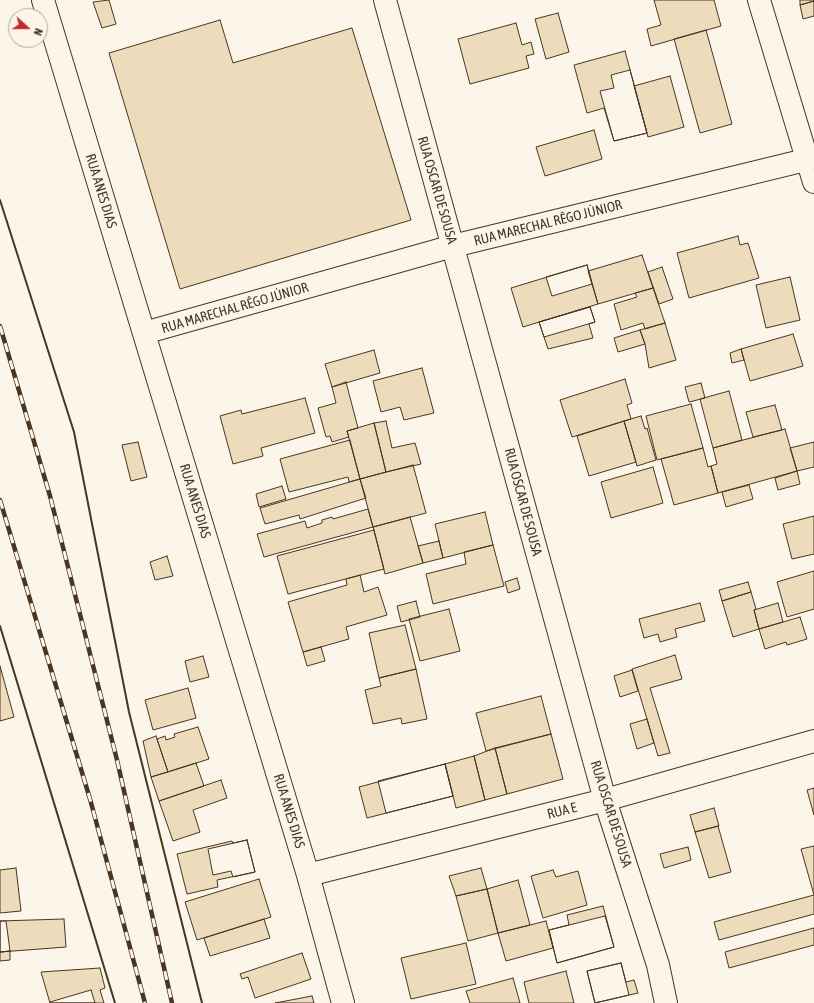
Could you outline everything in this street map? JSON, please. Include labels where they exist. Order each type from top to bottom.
[{"type":"street","name":"RUA ANES DIAS","points":[[43,0],[308,875],[343,1003]]},
{"type":"street","name":"RUA OSCAR DE SOUSA","points":[[385,0],[605,800],[658,965],[666,1003]]},
{"type":"street","points":[[759,0],[811,159],[814,182]]},
{"type":"street","name":"RUA MARECHAL RÊGO JÚNIOR","points":[[144,333],[453,246],[811,159]]},
{"type":"street","name":"RUA E","points":[[308,875],[605,800],[814,741]]},
{"type":"building","points":[[109,0],[116,24],[102,28],[93,2]]},
{"type":"building","points":[[654,0],[714,0],[721,26],[651,46],[647,29],[661,25]]},
{"type":"building","points":[[800,0],[814,0],[814,1],[800,5]]},
{"type":"building","points":[[814,1],[814,16],[803,19],[800,5]]},
{"type":"building","points":[[558,13],[569,52],[546,59],[535,19]]},
{"type":"building","points":[[220,20],[233,63],[352,28],[411,220],[180,289],[109,53]]},
{"type":"building","points":[[516,23],[522,45],[531,42],[534,54],[526,56],[529,68],[470,84],[458,39]]},
{"type":"building","points":[[706,30],[732,124],[700,133],[674,39]]},
{"type":"building","points":[[625,51],[647,133],[614,141],[604,108],[587,113],[574,65]]},
{"type":"building","points":[[630,70],[647,133],[614,141],[600,91],[614,88],[611,75]]},
{"type":"building","points":[[670,76],[684,127],[648,137],[634,86]]},
{"type":"building","points":[[594,130],[602,159],[545,176],[536,147]]},
{"type":"building","points":[[738,236],[740,245],[748,243],[759,278],[689,298],[677,253]]},
{"type":"building","points":[[642,255],[653,288],[598,304],[588,271]]},
{"type":"building","points":[[587,265],[598,304],[523,327],[511,288]]},
{"type":"building","points":[[587,265],[592,284],[552,296],[546,277]]},
{"type":"building","points":[[662,267],[673,299],[659,304],[648,272]]},
{"type":"building","points":[[790,277],[800,320],[766,328],[756,285]]},
{"type":"building","points":[[653,288],[665,323],[645,329],[643,323],[621,330],[614,304],[637,297],[635,293]]},
{"type":"building","points":[[590,307],[595,322],[544,337],[539,322]]},
{"type":"building","points":[[590,307],[595,322],[589,324],[593,338],[548,349],[539,322]]},
{"type":"building","points":[[665,323],[676,360],[649,368],[645,344],[640,330]]},
{"type":"building","points":[[640,330],[645,344],[618,352],[614,338]]},
{"type":"building","points":[[793,334],[803,366],[750,381],[741,349]]},
{"type":"building","points":[[741,349],[744,360],[732,363],[730,353]]},
{"type":"building","points":[[374,350],[380,373],[332,387],[325,364]]},
{"type":"building","points":[[422,368],[434,413],[404,420],[400,407],[381,412],[373,381]]},
{"type":"building","points":[[625,379],[632,403],[627,405],[631,419],[572,437],[560,400]]},
{"type":"building","points":[[346,382],[358,428],[347,431],[349,437],[332,442],[330,436],[326,437],[318,408],[336,403],[332,387]]},
{"type":"building","points":[[701,383],[705,398],[689,402],[685,387]]},
{"type":"building","points":[[729,391],[742,440],[713,448],[700,399]]},
{"type":"building","points":[[305,398],[315,433],[261,448],[263,456],[233,464],[220,416],[241,410],[242,414]]},
{"type":"building","points":[[691,404],[703,448],[657,460],[646,416]]},
{"type":"building","points":[[775,405],[782,430],[753,437],[746,412]]},
{"type":"building","points":[[641,416],[645,429],[647,428],[656,460],[637,466],[624,421]]},
{"type":"building","points":[[386,421],[392,448],[415,443],[421,464],[386,472],[374,423]]},
{"type":"building","points":[[624,421],[636,462],[589,476],[577,436]]},
{"type":"building","points":[[374,423],[386,472],[360,479],[347,431]]},
{"type":"building","points":[[785,429],[797,471],[718,493],[711,466],[717,464],[713,448]]},
{"type":"building","points":[[350,440],[360,479],[349,482],[348,477],[289,492],[280,459]]},
{"type":"building","points":[[138,442],[147,477],[131,481],[122,445]]},
{"type":"building","points":[[814,442],[814,467],[797,471],[790,448]]},
{"type":"building","points":[[703,448],[708,467],[711,466],[718,493],[674,505],[661,459]]},
{"type":"building","points":[[413,465],[426,513],[373,527],[360,479]]},
{"type":"building","points":[[653,467],[663,503],[611,518],[601,482]]},
{"type":"building","points":[[797,471],[800,484],[778,490],[775,478]]},
{"type":"building","points":[[360,479],[366,498],[300,519],[299,515],[265,524],[260,508]]},
{"type":"building","points":[[749,485],[753,499],[726,507],[722,492]]},
{"type":"building","points":[[282,486],[286,499],[259,507],[256,494]]},
{"type":"building","points":[[368,509],[373,527],[264,557],[257,534],[305,521],[307,528],[322,523],[322,520],[332,517],[333,519]]},
{"type":"building","points":[[485,512],[493,545],[443,558],[435,524]]},
{"type":"building","points":[[814,516],[814,554],[792,559],[783,524]]},
{"type":"building","points":[[410,517],[423,563],[385,574],[373,527]]},
{"type":"building","points":[[374,530],[384,569],[288,594],[277,556]]},
{"type":"building","points":[[439,541],[443,558],[423,563],[418,546]]},
{"type":"building","points":[[493,545],[504,586],[433,604],[426,574],[466,564],[464,552]]},
{"type":"building","points":[[167,556],[173,576],[155,580],[150,562]]},
{"type":"building","points":[[814,571],[814,609],[787,617],[777,582]]},
{"type":"building","points":[[360,575],[364,592],[378,587],[387,615],[346,627],[349,639],[303,652],[288,602],[347,585],[346,579]]},
{"type":"building","points":[[517,578],[520,589],[508,593],[505,582]]},
{"type":"building","points":[[748,582],[751,592],[722,601],[719,590]]},
{"type":"building","points":[[751,592],[756,609],[754,610],[759,629],[733,637],[722,601]]},
{"type":"building","points":[[416,601],[420,617],[401,622],[397,606]]},
{"type":"building","points":[[700,603],[705,621],[675,629],[677,637],[660,642],[658,634],[644,638],[639,619]]},
{"type":"building","points":[[778,603],[783,622],[759,629],[754,610]]},
{"type":"building","points":[[449,609],[460,651],[420,661],[409,619]]},
{"type":"building","points":[[800,617],[807,639],[787,645],[786,642],[765,649],[759,629]]},
{"type":"building","points":[[405,625],[416,669],[379,678],[369,633]]},
{"type":"building","points":[[321,647],[325,661],[307,666],[303,652]]},
{"type":"building","points":[[675,655],[682,679],[650,688],[670,753],[658,756],[632,669]]},
{"type":"building","points":[[203,656],[209,677],[190,682],[185,661]]},
{"type":"building","points":[[0,666],[14,717],[0,721]]},
{"type":"building","points":[[416,669],[427,719],[402,724],[401,718],[373,724],[365,690],[381,686],[379,678]]},
{"type":"building","points":[[632,670],[638,691],[620,697],[614,676]]},
{"type":"building","points":[[188,688],[196,718],[153,730],[145,700]]},
{"type":"building","points":[[541,696],[551,734],[486,751],[476,713]]},
{"type":"building","points":[[647,719],[654,743],[637,749],[630,724]]},
{"type":"building","points":[[198,727],[209,759],[168,772],[157,739],[165,736],[166,740],[175,737],[174,734]]},
{"type":"building","points":[[551,734],[563,779],[507,794],[495,748]]},
{"type":"building","points":[[156,736],[168,772],[151,777],[143,741]]},
{"type":"building","points":[[495,748],[507,794],[485,800],[474,756]]},
{"type":"building","points":[[474,756],[485,800],[456,808],[445,764]]},
{"type":"building","points":[[196,763],[204,786],[159,801],[151,777]]},
{"type":"building","points":[[445,764],[453,796],[386,813],[378,781]]},
{"type":"building","points":[[445,764],[453,796],[367,818],[359,787]]},
{"type":"building","points":[[221,780],[227,798],[193,810],[200,832],[173,841],[159,801]]},
{"type":"building","points":[[814,788],[814,815],[807,790]]},
{"type":"building","points":[[714,808],[719,826],[695,832],[690,815]]},
{"type":"building","points":[[718,826],[731,872],[709,878],[695,832]]},
{"type":"building","points":[[247,840],[255,872],[233,877],[231,871],[213,875],[208,849]]},
{"type":"building","points":[[247,840],[255,872],[217,880],[218,887],[187,894],[177,854],[232,841],[233,843]]},
{"type":"building","points":[[814,846],[814,895],[801,849]]},
{"type":"building","points":[[688,847],[691,860],[664,868],[660,854]]},
{"type":"building","points":[[16,868],[21,911],[0,913],[0,870]]},
{"type":"building","points":[[481,868],[487,889],[456,896],[449,876]]},
{"type":"building","points":[[553,870],[556,877],[578,871],[587,905],[543,918],[531,876]]},
{"type":"building","points":[[259,879],[271,917],[197,940],[185,902]]},
{"type":"building","points":[[518,880],[530,925],[498,933],[487,889]]},
{"type":"building","points":[[487,889],[498,933],[468,941],[456,896]]},
{"type":"building","points":[[814,895],[814,914],[719,940],[714,922]]},
{"type":"building","points":[[603,906],[614,947],[557,963],[549,930],[569,925],[567,915]]},
{"type":"building","points":[[605,916],[614,947],[557,963],[549,930]]},
{"type":"building","points":[[64,919],[66,947],[0,952],[0,921]]},
{"type":"building","points":[[264,919],[270,938],[210,956],[204,938]]},
{"type":"building","points":[[0,921],[6,921],[10,951],[0,952]]},
{"type":"building","points":[[546,921],[553,948],[506,961],[498,933]]},
{"type":"building","points":[[814,928],[814,945],[729,968],[725,952]]},
{"type":"building","points":[[466,943],[476,984],[411,999],[401,958]]},
{"type":"building","points":[[10,951],[10,960],[0,961],[0,952]]},
{"type":"building","points":[[302,953],[311,979],[255,998],[248,977],[242,979],[240,974]]},
{"type":"building","points":[[621,963],[629,995],[595,1003],[587,971]]},
{"type":"building","points":[[621,963],[626,982],[634,980],[638,993],[595,1003],[587,971]]},
{"type":"building","points":[[100,968],[105,988],[100,990],[104,1003],[50,1003],[41,972]]},
{"type":"building","points":[[566,971],[574,1003],[529,1003],[524,982]]},
{"type":"building","points":[[513,978],[520,1003],[470,1003],[466,991]]},
{"type":"building","points":[[91,990],[95,1003],[50,1003],[50,1002]]},
{"type":"building","points":[[312,996],[314,1003],[275,1003]]},
{"type":"railway","points":[[0,326],[50,496],[117,760],[172,1003]]},
{"type":"railway","points":[[0,500],[90,799],[145,1003]]},
{"type":"wall","points":[[0,200],[74,432],[129,712],[202,1003]]},
{"type":"wall","points":[[0,626],[115,1003]]}]
